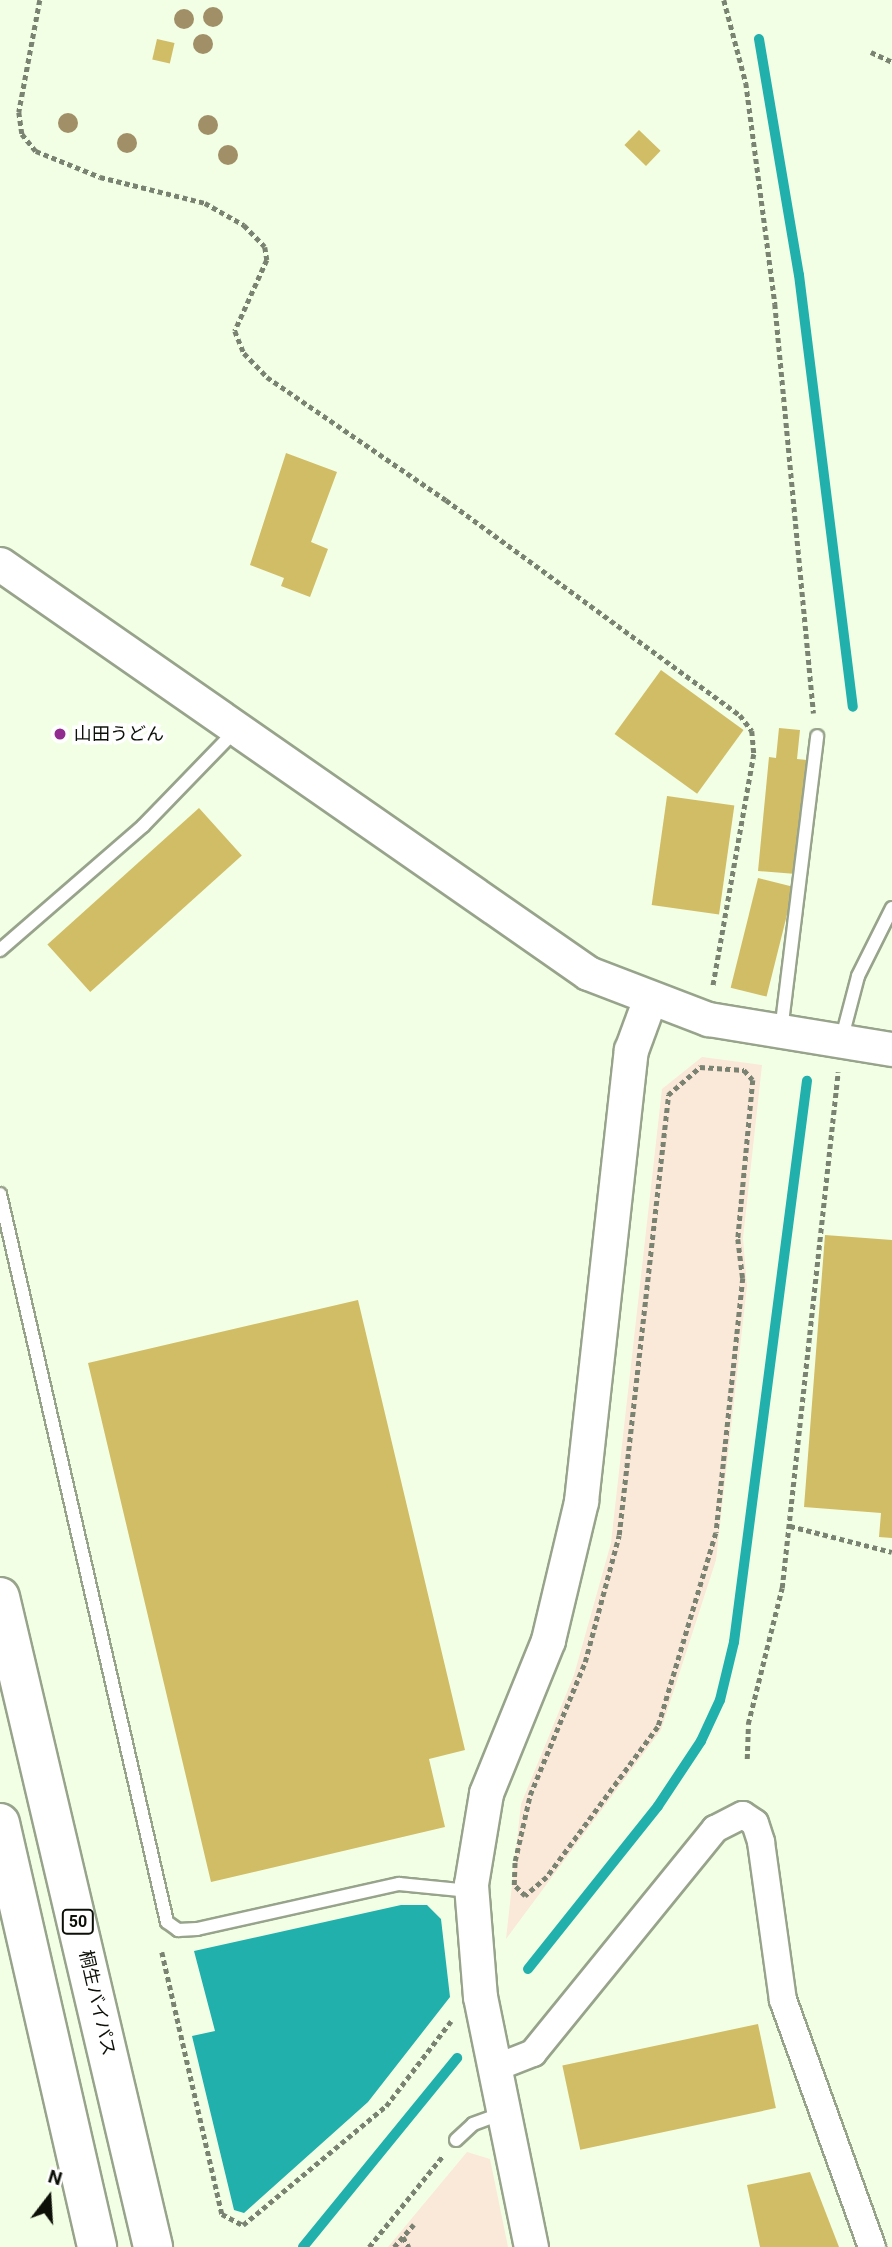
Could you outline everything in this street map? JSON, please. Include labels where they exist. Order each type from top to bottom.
[{"type":"highway","name":"桐生バイパス","points":[[0,1597],[153,2247]]},
{"type":"highway","points":[[0,1823],[97,2247]]},
{"type":"street","points":[[0,564],[239,727],[560,955],[649,1002],[708,1019],[781,1031],[840,1054],[892,1049]]},
{"type":"street","points":[[531,2247],[474,1962],[470,1891],[486,1793],[548,1640],[581,1501],[631,1050],[649,1002]]},
{"type":"street","points":[[495,2068],[533,2053],[715,1829],[743,1815],[755,1823],[761,1842],[783,2000],[872,2247]]},
{"type":"lane","points":[[0,950],[143,826],[239,727]]},
{"type":"lane","points":[[781,1031],[817,736]]},
{"type":"lane","points":[[840,1054],[858,976],[892,908]]},
{"type":"lane","points":[[0,1194],[167,1923],[177,1930],[197,1929],[399,1884],[470,1891]]},
{"type":"lane","points":[[456,2140],[473,2124],[504,2113]]},
{"type":"path","points":[[40,0],[19,112],[22,134],[36,151],[100,177],[205,203],[244,225],[265,247],[267,260],[235,331],[244,353],[267,377],[458,508],[740,715],[752,731],[754,754],[708,1019]]},
{"type":"path","points":[[724,0],[746,83],[775,304],[817,736]]},
{"type":"path","points":[[871,51],[892,62]]},
{"type":"path","points":[[747,1759],[790,1526],[840,1054]]},
{"type":"path","points":[[701,1067],[744,1070],[754,1080],[738,1238],[743,1278],[716,1533],[704,1589],[655,1731],[547,1877],[525,1896],[514,1885],[515,1861],[530,1795],[601,1614],[624,1505],[668,1095],[701,1067]]},
{"type":"path","points":[[790,1526],[892,1552]]},
{"type":"path","points":[[584,1609],[601,1614]]},
{"type":"path","points":[[162,1952],[222,2214],[243,2225],[386,2106],[459,2010]]},
{"type":"path","points":[[369,2247],[456,2140]]},
{"type":"path","points":[[394,2247],[414,2224]]},
{"type":"path","points":[[403,2237],[409,2247]]},
{"type":"shaded area","points":[[702,1057],[762,1065],[743,1238],[747,1286],[716,1560],[661,1730],[506,1939],[521,1804],[574,1675],[611,1543],[662,1089]]},
{"type":"shaded area","points":[[467,2152],[490,2159],[508,2247],[388,2247]]},
{"type":"water","points":[[401,1905],[427,1905],[441,1919],[450,1997],[368,2102],[244,2213],[234,2210],[192,2036],[215,2031],[194,1951]]},
{"type":"building","points":[[157,39],[175,43],[170,64],[152,59]]},
{"type":"building","points":[[639,130],[661,151],[646,166],[624,145]]},
{"type":"building","points":[[286,453],[337,472],[311,542],[328,549],[310,597],[281,586],[284,578],[250,565]]},
{"type":"building","points":[[661,670],[744,730],[697,794],[615,734]]},
{"type":"building","points":[[779,728],[800,730],[797,759],[807,760],[796,874],[758,871],[769,757],[776,758]]},
{"type":"building","points":[[667,796],[734,805],[719,914],[652,905]]},
{"type":"building","points":[[199,808],[242,856],[90,992],[47,945]]},
{"type":"building","points":[[758,878],[794,887],[767,997],[731,988]]},
{"type":"building","points":[[825,1235],[892,1240],[892,1538],[879,1537],[881,1513],[804,1507]]},
{"type":"building","points":[[358,1300],[465,1750],[429,1759],[445,1827],[211,1882],[88,1363]]},
{"type":"building","points":[[758,2024],[776,2108],[580,2150],[562,2066]]},
{"type":"building","points":[[810,2172],[839,2247],[760,2247],[747,2185]]},
{"type":"waterway","points":[[759,39],[799,275],[853,707]]},
{"type":"waterway","points":[[528,1969],[658,1806],[701,1741],[720,1700],[734,1642],[807,1081]]},
{"type":"waterway","points":[[303,2247],[457,2058]]},
{"type":"place","name":"山田うどん","points":[[60,734]]}]
